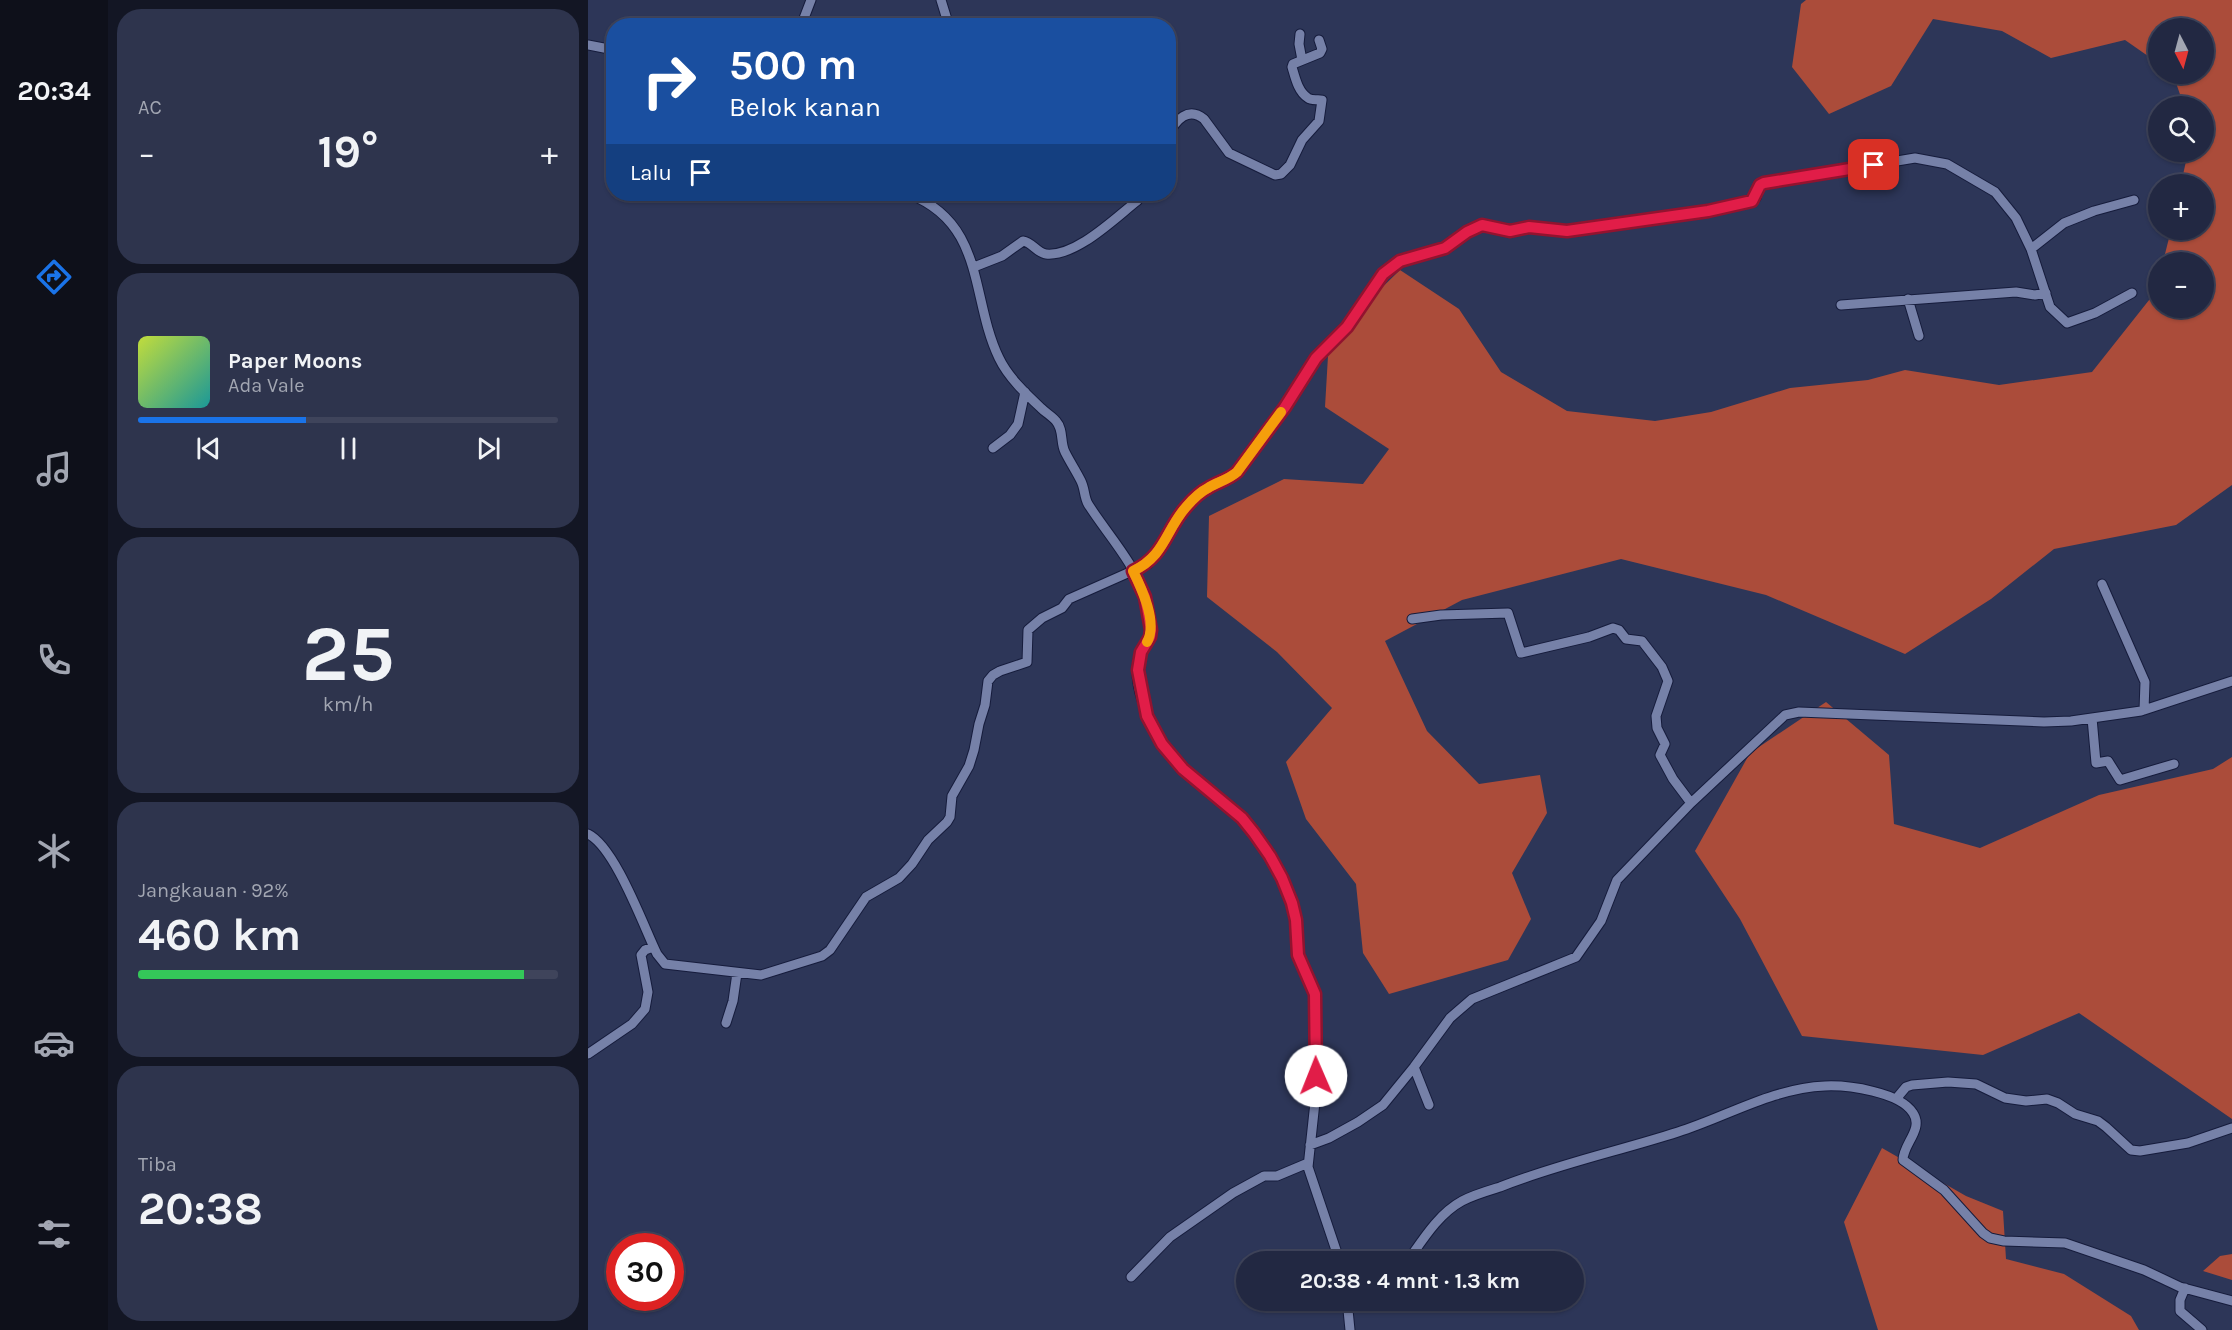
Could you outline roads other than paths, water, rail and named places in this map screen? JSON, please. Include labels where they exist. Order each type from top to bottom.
[{"type":"street","points":[[804,18],[811,0]]},
{"type":"street","points":[[941,0],[947,18]]},
{"type":"street","points":[[1300,34],[1302,60]]},
{"type":"street","points":[[1176,123],[1181,116],[1199,115],[1229,153],[1275,174],[1281,174],[1291,164],[1303,138],[1319,121],[1322,112],[1322,99],[1310,100],[1299,88],[1292,66],[1321,52],[1319,40]]},
{"type":"street","points":[[588,45],[606,48]]},
{"type":"street","points":[[588,834],[598,839],[618,870],[653,947],[665,964],[737,973],[766,974],[822,956],[830,950],[866,897],[899,878],[912,864],[928,840],[947,822],[950,817],[952,796],[969,766],[974,750],[979,724],[986,705],[988,681],[1000,671],[1027,662],[1029,652],[1027,634],[1031,626],[1062,608],[1069,599],[1148,564],[1155,557],[1181,513],[1197,495],[1237,472],[1285,407],[1316,358],[1347,327],[1383,274],[1400,261],[1445,248],[1476,227],[1486,225],[1510,231],[1534,227],[1567,231],[1708,211],[1752,201],[1760,185],[1764,183],[1921,158],[1947,164],[1995,192],[2016,218],[2031,249],[2050,307],[2067,323],[2095,313],[2132,293]]},
{"type":"street","points":[[2031,249],[2064,223],[2094,211],[2134,200]]},
{"type":"street","points":[[925,201],[946,219],[967,250],[974,267],[990,333],[999,358],[1025,392],[1060,428],[1062,447],[1082,483],[1087,501],[1133,571],[1145,597],[1151,630],[1150,637],[1141,652],[1138,670],[1147,716],[1162,744],[1183,769],[1242,818],[1254,833],[1270,856],[1292,903],[1296,920],[1298,955],[1315,994],[1316,1002],[1316,1093],[1309,1172],[1337,1251]]},
{"type":"street","points":[[974,267],[1002,256],[1023,241],[1027,241],[1041,253],[1063,251],[1087,241],[1137,201]]},
{"type":"street","points":[[1841,305],[2016,292],[2035,295],[2046,293]]},
{"type":"street","points":[[1908,299],[1919,336]]},
{"type":"street","points":[[993,448],[1010,435],[1018,424],[1025,392]]},
{"type":"street","points":[[2103,584],[2145,682],[2144,710]]},
{"type":"street","points":[[1412,619],[1441,615],[1508,613],[1512,618],[1521,652],[1589,637],[1612,628],[1619,630],[1626,639],[1642,641],[1662,667],[1668,681],[1657,711],[1657,728],[1665,744],[1660,755],[1673,779],[1691,803]]},
{"type":"street","points":[[1310,1145],[1329,1138],[1383,1105],[1450,1018],[1472,999],[1576,957],[1601,921],[1617,880],[1691,803],[1776,722],[1791,712],[2044,722],[2144,710],[2232,681]]},
{"type":"street","points":[[2092,718],[2096,763],[2108,761],[2120,780],[2174,764]]},
{"type":"street","points":[[588,1054],[632,1024],[645,1008],[648,992],[641,955],[645,950],[653,947]]},
{"type":"street","points":[[726,1023],[733,1001],[737,973]]},
{"type":"street","points":[[1414,1067],[1429,1104]]},
{"type":"street","points":[[1896,1099],[1906,1087],[1912,1085],[1948,1082],[1976,1084],[2005,1098],[2026,1101],[2047,1099],[2075,1114],[2098,1121],[2131,1150],[2140,1151],[2188,1143],[2232,1128]]},
{"type":"street","points":[[1416,1251],[1442,1217],[1461,1202],[1536,1173],[1676,1133],[1798,1089],[1826,1085],[1884,1094],[1910,1109],[1916,1122],[1902,1156],[1903,1160],[1944,1190],[1990,1238],[2004,1241],[2065,1243],[2144,1270],[2185,1288],[2232,1301]]},
{"type":"street","points":[[1131,1276],[1170,1237],[1233,1194],[1264,1176],[1277,1176],[1308,1163]]},
{"type":"street","points":[[2185,1288],[2180,1300],[2180,1311],[2202,1330]]},
{"type":"street","points":[[1348,1311],[1350,1330]]}]
